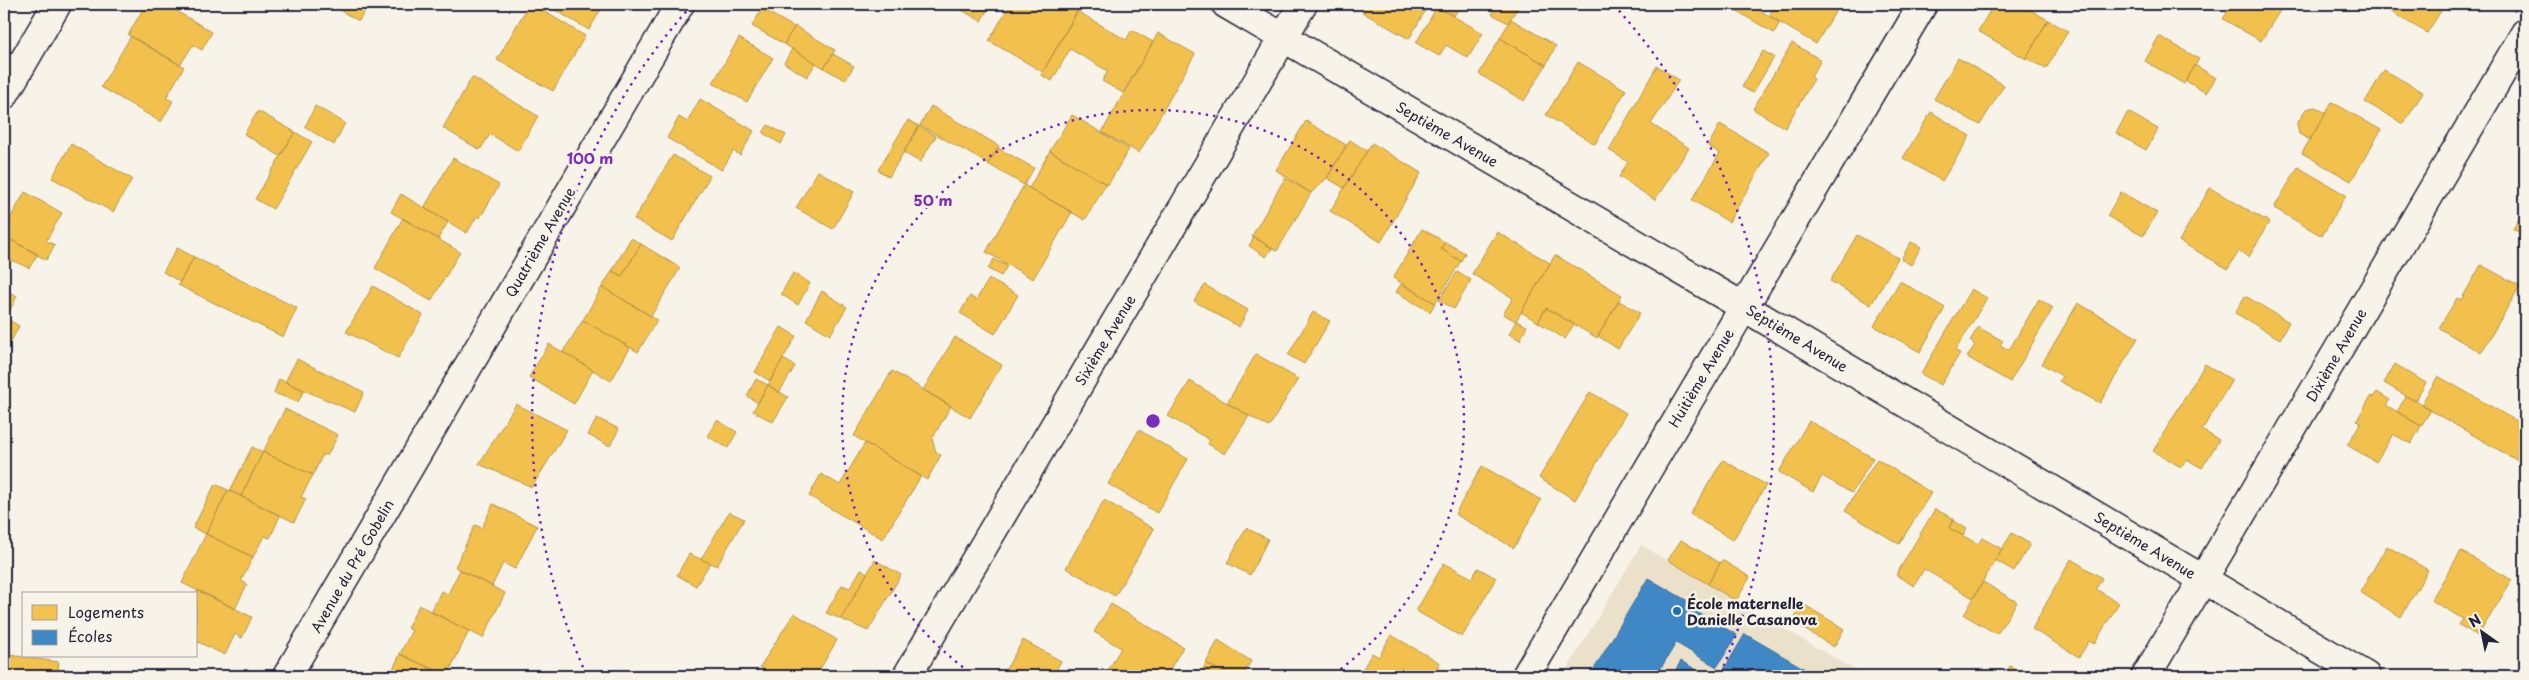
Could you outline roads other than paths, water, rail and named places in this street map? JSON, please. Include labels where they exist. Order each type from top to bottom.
[{"type":"street","points":[[4,95],[11,64],[57,4]]},
{"type":"street","name":"Quatrième Avenue","points":[[416,455],[680,4]]},
{"type":"street","name":"Septième Avenue","points":[[1226,4],[1744,307],[2366,676]]},
{"type":"street","name":"Sixième Avenue","points":[[907,676],[1303,4]]},
{"type":"street","name":"Huitième Avenue","points":[[1526,676],[1923,4]]},
{"type":"street","name":"Dixième Avenue","points":[[2146,676],[2525,33]]},
{"type":"street","name":"Avenue du Pré Gobelin","points":[[287,676],[416,455]]},
{"type":"place","name":"École maternelle Danielle Casanova","points":[[1677,611]]}]
